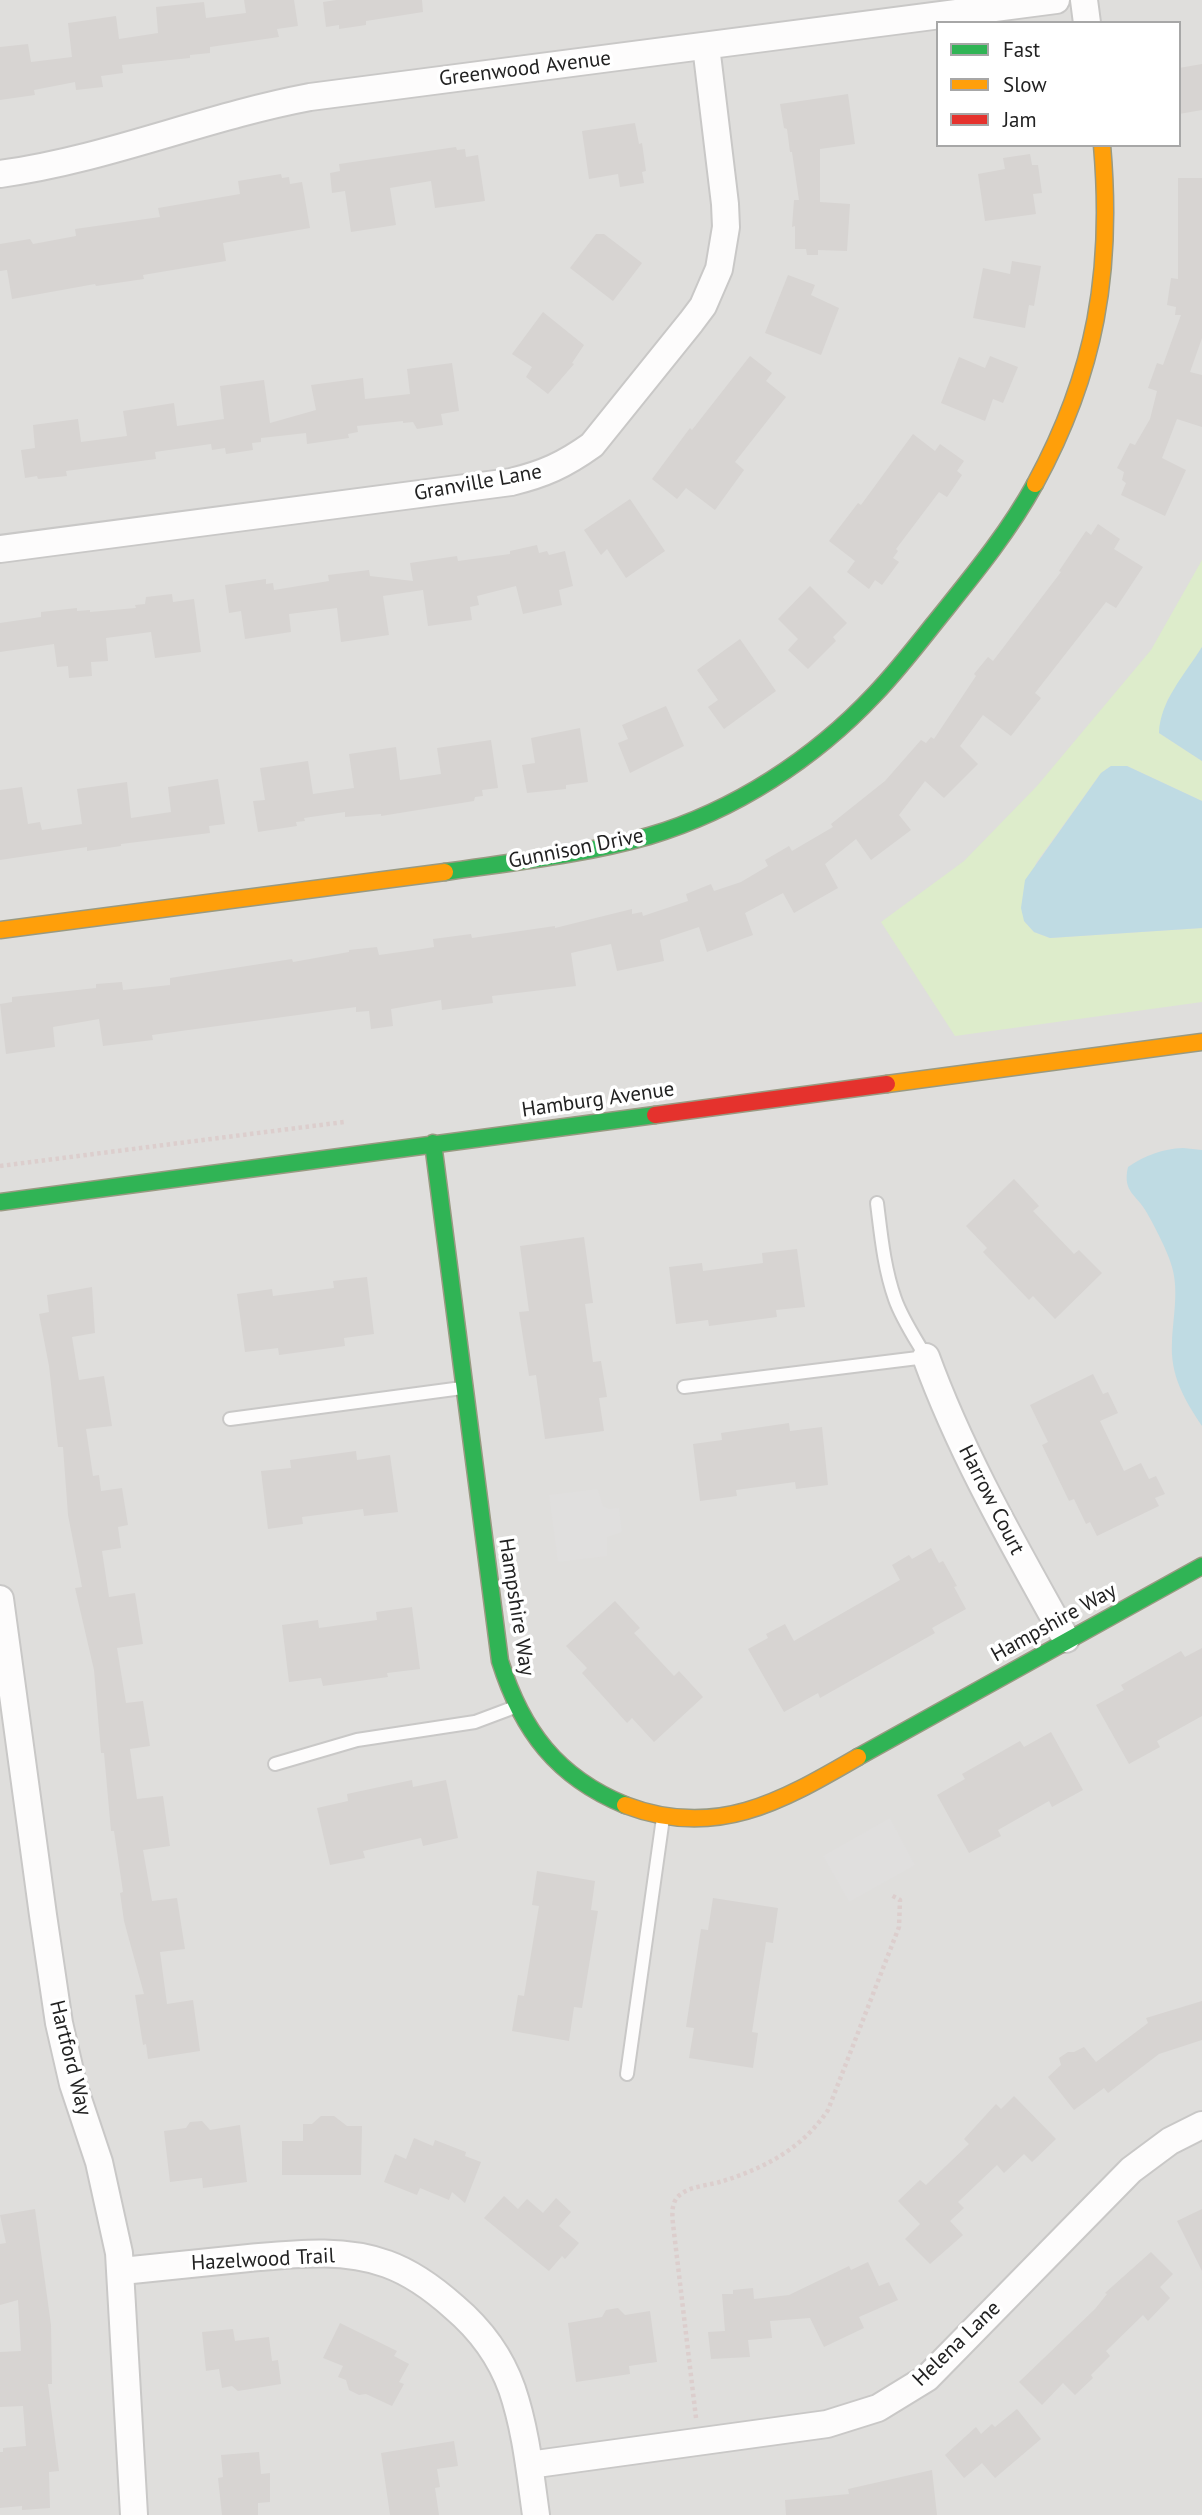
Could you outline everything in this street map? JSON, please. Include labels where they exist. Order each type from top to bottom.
[{"type":"street","name":"Greenwood Avenue","points":[[0,174],[89,158],[237,114],[310,97],[1056,0]]},
{"type":"street","points":[[1084,0],[1087,21]]},
{"type":"street","name":"Granville Lane","points":[[0,549],[511,482],[549,472],[576,457],[592,445],[691,322],[703,306],[719,270],[724,249],[725,204],[706,46]]},
{"type":"street","name":"Gunnison Drive","points":[[0,930],[603,848],[667,830],[701,817],[753,790],[802,758],[841,727],[897,670],[1000,538],[1027,497],[1063,430],[1084,369],[1103,282],[1108,198],[1102,147]]},
{"type":"street","name":"Hamburg Avenue","points":[[0,1202],[1202,1042]]},
{"type":"street","name":"Hampshire Way","points":[[433,1143],[498,1654],[503,1675],[535,1740],[566,1772],[607,1799],[663,1817],[717,1818],[778,1801],[1202,1566]]},
{"type":"street","name":"Harrow Court","points":[[926,1357],[948,1415],[981,1486],[1066,1639]]},
{"type":"street","name":"Hartford Way","points":[[0,1599],[9,1736],[59,2023],[73,2084],[105,2186],[122,2271],[126,2396],[134,2515]]},
{"type":"street","name":"Helena Lane","points":[[529,2465],[827,2424],[878,2408],[927,2378],[1130,2170],[1170,2141],[1202,2125]]},
{"type":"street","name":"Hazelwood Trail","points":[[122,2271],[309,2253],[351,2256],[388,2264],[418,2280],[461,2312],[486,2340],[511,2387],[522,2422],[536,2515]]},
{"type":"lane","points":[[684,1387],[926,1357],[897,1302],[890,1282],[883,1254],[877,1203]]},
{"type":"lane","points":[[230,1419],[464,1388]]},
{"type":"lane","points":[[275,1764],[357,1740],[475,1721],[516,1706]]},
{"type":"lane","points":[[627,2074],[663,1817]]},
{"type":"path","points":[[699,2442],[673,2206],[681,2194],[737,2177],[778,2158],[804,2140],[819,2123],[828,2110],[899,1927],[900,1900],[891,1895]]},
{"type":"shaded area","points":[[0,0],[1202,0],[1202,2515],[0,2515]]},
{"type":"shaded area","points":[[598,1489],[603,1506],[609,1509],[619,1508],[622,1532],[607,1537],[607,1556],[558,1562],[549,1495]]},
{"type":"shaded area","points":[[890,1818],[915,1865],[849,1902],[823,1856]]},
{"type":"green space","points":[[1202,560],[1202,647],[1167,701],[1159,733],[1202,761],[1202,801],[1127,766],[1111,766],[1101,773],[1036,863],[1024,921],[1034,932],[1050,938],[1202,928],[1202,1002],[955,1036],[881,922],[964,861],[1037,786],[1151,650]]},
{"type":"water","points":[[1202,647],[1202,761],[1159,733],[1160,721],[1169,699]]},
{"type":"water","points":[[1111,766],[1127,766],[1202,801],[1202,928],[1050,938],[1034,932],[1024,921],[1021,908],[1025,880],[1101,773]]},
{"type":"water","points":[[1183,1148],[1202,1150],[1202,1426],[1184,1396],[1173,1365],[1175,1285],[1170,1261],[1150,1218],[1127,1182],[1128,1167],[1161,1151]]},
{"type":"building","points":[[244,0],[294,0],[298,26],[277,29],[279,37],[210,47],[210,53],[190,55],[190,58],[122,65],[123,73],[101,76],[103,87],[76,90],[75,82],[34,90],[35,95],[0,100],[0,47],[28,44],[31,62],[72,57],[68,23],[116,16],[119,39],[158,33],[156,7],[204,2],[206,18],[246,13]]},
{"type":"building","points":[[422,0],[423,12],[366,21],[366,25],[339,29],[339,25],[326,27],[323,2]]},
{"type":"building","points":[[1202,64],[1202,110],[1181,114],[1181,68]]},
{"type":"building","points":[[848,94],[855,144],[820,149],[820,202],[850,204],[847,251],[818,250],[818,255],[807,255],[806,249],[795,249],[795,226],[792,227],[794,200],[799,200],[792,152],[780,104]]},
{"type":"building","points":[[635,123],[639,144],[642,143],[646,171],[642,172],[644,183],[620,187],[618,174],[589,179],[582,131]]},
{"type":"building","points":[[456,147],[457,150],[465,149],[466,157],[478,155],[485,201],[435,208],[431,181],[390,188],[396,225],[351,232],[345,191],[332,193],[330,173],[340,171],[339,164]]},
{"type":"building","points":[[1030,154],[1032,165],[1038,165],[1042,193],[1033,194],[1036,214],[985,221],[978,174],[1005,169],[1003,158]]},
{"type":"building","points":[[281,174],[282,178],[289,177],[290,184],[302,182],[310,228],[223,243],[226,261],[143,275],[144,279],[95,284],[12,299],[7,270],[0,271],[0,244],[30,239],[33,244],[76,236],[75,229],[160,217],[158,208],[240,194],[238,181]]},
{"type":"building","points":[[1178,178],[1202,178],[1202,338],[1190,372],[1202,375],[1202,427],[1177,419],[1162,458],[1186,470],[1165,516],[1121,495],[1126,483],[1122,480],[1124,472],[1117,468],[1130,443],[1135,445],[1150,419],[1157,391],[1148,388],[1157,363],[1163,365],[1181,315],[1175,315],[1176,307],[1167,305],[1171,278],[1178,279]]},
{"type":"building","points":[[596,234],[604,234],[642,263],[613,301],[570,268]]},
{"type":"building","points":[[1012,261],[1041,266],[1034,306],[1029,305],[1025,328],[973,318],[983,268],[1010,274]]},
{"type":"building","points":[[788,275],[815,285],[811,295],[839,308],[821,355],[765,333]]},
{"type":"building","points":[[543,312],[584,345],[572,363],[574,364],[548,394],[526,377],[532,367],[512,354]]},
{"type":"building","points":[[750,356],[772,373],[766,381],[786,397],[735,462],[744,470],[715,510],[686,488],[677,499],[652,479]]},
{"type":"building","points":[[990,356],[1018,367],[1003,403],[993,399],[985,421],[941,403],[959,357],[985,368]]},
{"type":"building","points":[[452,363],[459,411],[441,414],[443,425],[417,429],[413,422],[403,421],[357,426],[358,432],[348,434],[349,438],[307,444],[306,433],[261,438],[261,442],[252,443],[253,450],[226,454],[225,448],[212,450],[211,444],[155,452],[156,459],[66,471],[67,476],[25,478],[21,450],[35,448],[33,425],[78,419],[81,442],[127,436],[123,411],[174,403],[177,426],[224,419],[220,386],[264,380],[270,423],[316,410],[311,385],[363,378],[365,399],[410,394],[407,369]]},
{"type":"building","points":[[913,434],[935,451],[940,444],[964,461],[957,471],[962,475],[947,497],[939,492],[896,549],[898,551],[893,558],[899,562],[882,585],[875,580],[869,589],[847,572],[855,561],[829,541],[858,503],[861,505]]},
{"type":"building","points":[[630,499],[665,551],[626,578],[607,549],[601,555],[584,530]]},
{"type":"building","points":[[1098,524],[1120,539],[1114,549],[1143,567],[1116,608],[1106,602],[1035,693],[1041,698],[1011,736],[983,715],[960,746],[978,764],[944,798],[925,781],[899,815],[911,830],[871,860],[856,839],[825,864],[838,888],[794,913],[783,893],[745,913],[753,935],[707,952],[699,927],[660,940],[664,961],[617,971],[611,944],[571,953],[576,986],[492,996],[493,1003],[442,1010],[441,1000],[391,1009],[393,1026],[371,1029],[369,1011],[356,1012],[356,1007],[152,1035],[153,1040],[103,1046],[99,1019],[53,1027],[55,1047],[6,1054],[0,1004],[12,1002],[12,997],[96,988],[96,984],[122,982],[123,990],[170,985],[170,978],[292,959],[293,962],[349,950],[377,947],[379,955],[422,949],[434,947],[433,939],[471,934],[472,938],[555,928],[632,909],[632,914],[642,912],[643,916],[688,901],[686,894],[711,884],[714,891],[741,882],[768,866],[765,860],[789,846],[792,851],[833,827],[831,824],[885,781],[921,740],[926,743],[931,737],[934,739],[976,676],[974,674],[988,657],[993,661],[1061,572],[1059,571],[1086,531],[1091,535]]},
{"type":"building","points":[[537,545],[539,553],[547,551],[549,555],[565,551],[573,586],[559,590],[562,605],[523,614],[516,586],[477,596],[479,605],[470,607],[472,620],[428,626],[423,590],[383,596],[389,635],[341,642],[337,608],[289,614],[291,632],[245,639],[241,611],[229,613],[225,585],[266,579],[266,584],[273,583],[274,590],[329,581],[328,575],[369,570],[370,576],[413,581],[410,563],[457,556],[458,561],[510,554],[510,551]]},
{"type":"building","points":[[810,586],[847,623],[833,637],[836,641],[808,669],[788,650],[798,639],[778,619]]},
{"type":"building","points":[[172,594],[173,602],[194,599],[201,652],[155,658],[151,632],[106,638],[108,661],[91,662],[92,676],[69,678],[68,666],[57,667],[54,644],[0,652],[0,623],[41,617],[41,612],[77,608],[77,611],[90,612],[136,608],[135,605],[145,604],[146,597]]},
{"type":"building","points":[[740,639],[776,691],[724,729],[708,707],[718,700],[697,670]]},
{"type":"building","points":[[666,706],[684,746],[630,773],[618,743],[628,739],[622,725]]},
{"type":"building","points":[[580,728],[588,782],[566,785],[566,789],[527,793],[522,765],[535,763],[531,738]]},
{"type":"building","points":[[491,740],[498,788],[482,790],[483,796],[475,797],[474,801],[381,816],[345,817],[345,812],[304,818],[305,821],[296,822],[297,826],[258,832],[253,801],[265,800],[260,768],[308,761],[313,794],[354,788],[349,754],[396,747],[400,780],[441,774],[437,748]]},
{"type":"building","points":[[218,779],[225,824],[209,826],[210,833],[87,851],[87,847],[0,860],[0,790],[22,787],[28,824],[40,822],[42,830],[82,824],[77,789],[127,782],[131,818],[171,812],[168,787]]},
{"type":"building","points":[[1014,1179],[1039,1206],[1033,1211],[1074,1254],[1079,1250],[1102,1273],[1055,1319],[1033,1296],[1029,1300],[983,1252],[987,1248],[966,1226]]},
{"type":"building","points":[[584,1237],[593,1303],[585,1304],[593,1362],[601,1361],[607,1397],[599,1398],[604,1431],[545,1439],[536,1375],[529,1376],[519,1312],[529,1311],[520,1246]]},
{"type":"building","points":[[797,1249],[805,1307],[776,1310],[777,1317],[709,1326],[708,1320],[676,1324],[669,1267],[702,1263],[703,1271],[763,1263],[762,1253]]},
{"type":"building","points":[[367,1277],[374,1334],[344,1338],[345,1346],[279,1355],[278,1348],[245,1352],[237,1294],[272,1289],[273,1296],[334,1288],[333,1281]]},
{"type":"building","points":[[92,1287],[95,1333],[72,1337],[79,1380],[104,1376],[112,1426],[86,1429],[93,1476],[99,1475],[101,1491],[122,1488],[128,1525],[118,1527],[121,1548],[102,1551],[109,1597],[135,1593],[143,1644],[117,1648],[126,1703],[143,1701],[150,1746],[130,1749],[137,1799],[163,1796],[170,1846],[143,1850],[152,1901],[177,1898],[185,1949],[160,1952],[167,2004],[193,2000],[200,2051],[148,2059],[146,2044],[143,2045],[135,1995],[144,1994],[124,1921],[120,1893],[123,1892],[114,1831],[111,1831],[104,1753],[101,1753],[94,1670],[75,1588],[82,1587],[68,1515],[63,1447],[58,1447],[49,1366],[39,1314],[49,1312],[47,1295]]},
{"type":"building","points":[[1093,1374],[1103,1394],[1108,1392],[1118,1413],[1100,1421],[1124,1471],[1141,1463],[1149,1479],[1156,1476],[1165,1494],[1155,1498],[1159,1506],[1097,1536],[1090,1522],[1086,1524],[1074,1499],[1069,1501],[1042,1445],[1048,1442],[1030,1405]]},
{"type":"building","points":[[789,1423],[790,1431],[822,1427],[828,1485],[796,1489],[795,1482],[736,1490],[737,1496],[700,1501],[693,1444],[722,1440],[721,1433]]},
{"type":"building","points":[[356,1451],[357,1460],[390,1455],[398,1512],[364,1516],[363,1509],[302,1517],[303,1524],[268,1529],[261,1471],[291,1468],[290,1460]]},
{"type":"building","points":[[931,1548],[939,1563],[943,1561],[966,1609],[932,1628],[935,1633],[820,1698],[818,1693],[784,1712],[748,1649],[768,1638],[766,1634],[785,1624],[794,1641],[900,1580],[892,1565],[909,1555],[912,1559]]},
{"type":"building","points":[[615,1601],[640,1628],[634,1633],[674,1676],[679,1671],[703,1697],[654,1742],[632,1718],[627,1723],[582,1673],[587,1668],[566,1646]]},
{"type":"building","points":[[412,1607],[420,1669],[387,1673],[388,1677],[323,1686],[321,1678],[289,1682],[282,1625],[318,1620],[319,1628],[377,1620],[376,1612]]},
{"type":"building","points":[[1202,1648],[1202,1716],[1157,1741],[1160,1747],[1129,1764],[1096,1705],[1124,1690],[1121,1685],[1181,1651],[1185,1657]]},
{"type":"building","points":[[1051,1732],[1083,1790],[1052,1807],[1049,1801],[998,1830],[1001,1836],[969,1853],[937,1795],[965,1779],[962,1774],[1020,1741],[1024,1747]]},
{"type":"building","points":[[412,1780],[413,1787],[446,1780],[458,1838],[423,1846],[421,1838],[363,1851],[365,1858],[330,1865],[317,1808],[348,1801],[347,1794]]},
{"type":"building","points":[[537,1871],[595,1881],[591,1910],[598,1911],[582,2008],[574,2007],[569,2041],[512,2031],[518,1995],[524,1996],[539,1906],[532,1905]]},
{"type":"building","points":[[713,1898],[778,1908],[773,1943],[766,1942],[752,2032],[758,2033],[753,2068],[689,2058],[694,2028],[686,2027],[701,1929],[708,1930]]},
{"type":"building","points":[[1202,2001],[1202,2040],[1159,2054],[1108,2093],[1104,2088],[1074,2110],[1048,2077],[1061,2065],[1059,2058],[1068,2052],[1084,2047],[1096,2062],[1148,2023],[1146,2018]]},
{"type":"building","points":[[1014,2096],[1056,2139],[1032,2162],[1024,2154],[1004,2173],[997,2165],[958,2202],[964,2208],[950,2221],[963,2235],[930,2264],[905,2239],[920,2224],[898,2201],[920,2180],[926,2185],[969,2144],[964,2139],[996,2104],[1001,2109]]},
{"type":"building","points":[[321,2116],[334,2116],[347,2126],[362,2126],[361,2175],[282,2175],[282,2141],[303,2141],[303,2124],[312,2124]]},
{"type":"building","points":[[202,2121],[210,2130],[240,2125],[247,2182],[203,2188],[202,2178],[170,2182],[164,2131],[186,2128],[190,2122]]},
{"type":"building","points":[[414,2138],[433,2146],[435,2140],[466,2152],[465,2156],[481,2162],[465,2203],[452,2192],[449,2200],[420,2188],[417,2195],[384,2182],[395,2154],[406,2159]]},
{"type":"building","points":[[504,2196],[518,2209],[527,2199],[543,2213],[556,2198],[571,2212],[559,2226],[579,2243],[565,2259],[562,2256],[549,2271],[484,2218]]},
{"type":"building","points":[[35,2209],[51,2325],[52,2384],[48,2384],[59,2471],[49,2472],[50,2508],[22,2510],[22,2506],[0,2508],[0,2452],[3,2452],[3,2448],[26,2446],[23,2406],[0,2407],[0,2352],[21,2351],[18,2300],[0,2305],[0,2244],[6,2243],[0,2215]]},
{"type":"building","points":[[1202,2209],[1202,2271],[1177,2221]]},
{"type":"building","points":[[1151,2252],[1173,2274],[1160,2287],[1170,2298],[1148,2321],[1143,2315],[1106,2351],[1110,2356],[1075,2395],[1063,2383],[1042,2405],[1019,2382],[1095,2309],[1107,2294],[1105,2293]]},
{"type":"building","points":[[868,2262],[879,2286],[889,2282],[898,2300],[859,2317],[864,2328],[824,2347],[810,2318],[770,2321],[772,2338],[748,2340],[750,2357],[711,2359],[708,2332],[725,2331],[722,2294],[753,2288],[754,2299],[789,2295],[849,2266],[851,2270]]},
{"type":"building","points":[[618,2308],[625,2315],[650,2311],[657,2362],[629,2366],[630,2374],[576,2382],[568,2323],[602,2317],[606,2310]]},
{"type":"building","points":[[340,2323],[397,2351],[394,2356],[409,2364],[399,2382],[404,2384],[392,2406],[366,2394],[359,2395],[349,2390],[346,2380],[338,2377],[343,2366],[323,2358]]},
{"type":"building","points":[[233,2329],[235,2341],[269,2337],[272,2361],[278,2360],[281,2384],[238,2391],[232,2386],[222,2388],[219,2369],[206,2371],[202,2332]]},
{"type":"building","points":[[1017,2409],[1041,2439],[995,2478],[982,2463],[964,2478],[945,2455],[976,2427],[981,2434],[992,2424],[995,2427]]},
{"type":"building","points":[[454,2441],[458,2466],[437,2469],[440,2487],[435,2488],[439,2515],[390,2515],[381,2453]]},
{"type":"building","points":[[259,2452],[261,2474],[270,2473],[270,2502],[258,2503],[258,2515],[222,2515],[218,2478],[223,2477],[221,2455]]},
{"type":"building","points":[[932,2470],[937,2515],[786,2515],[785,2500],[849,2494],[848,2489]]},
{"type":"traffic: fast","points":[[445,872],[573,853],[649,836],[712,812],[771,780],[826,740],[875,694],[987,557],[1035,484]]},
{"type":"traffic: fast","points":[[0,1202],[655,1115]]},
{"type":"traffic: fast","points":[[433,1143],[500,1661],[519,1709],[545,1749],[580,1781],[625,1805]]},
{"type":"traffic: fast","points":[[858,1757],[1202,1566]]},
{"type":"traffic: slow","points":[[1035,484],[1073,402],[1096,320],[1105,235],[1102,147]]},
{"type":"traffic: slow","points":[[0,930],[445,872]]},
{"type":"traffic: slow","points":[[887,1084],[1202,1042]]},
{"type":"traffic: slow","points":[[625,1805],[658,1815],[719,1817],[775,1801],[858,1757]]},
{"type":"traffic: jam","points":[[655,1115],[887,1084]]}]
